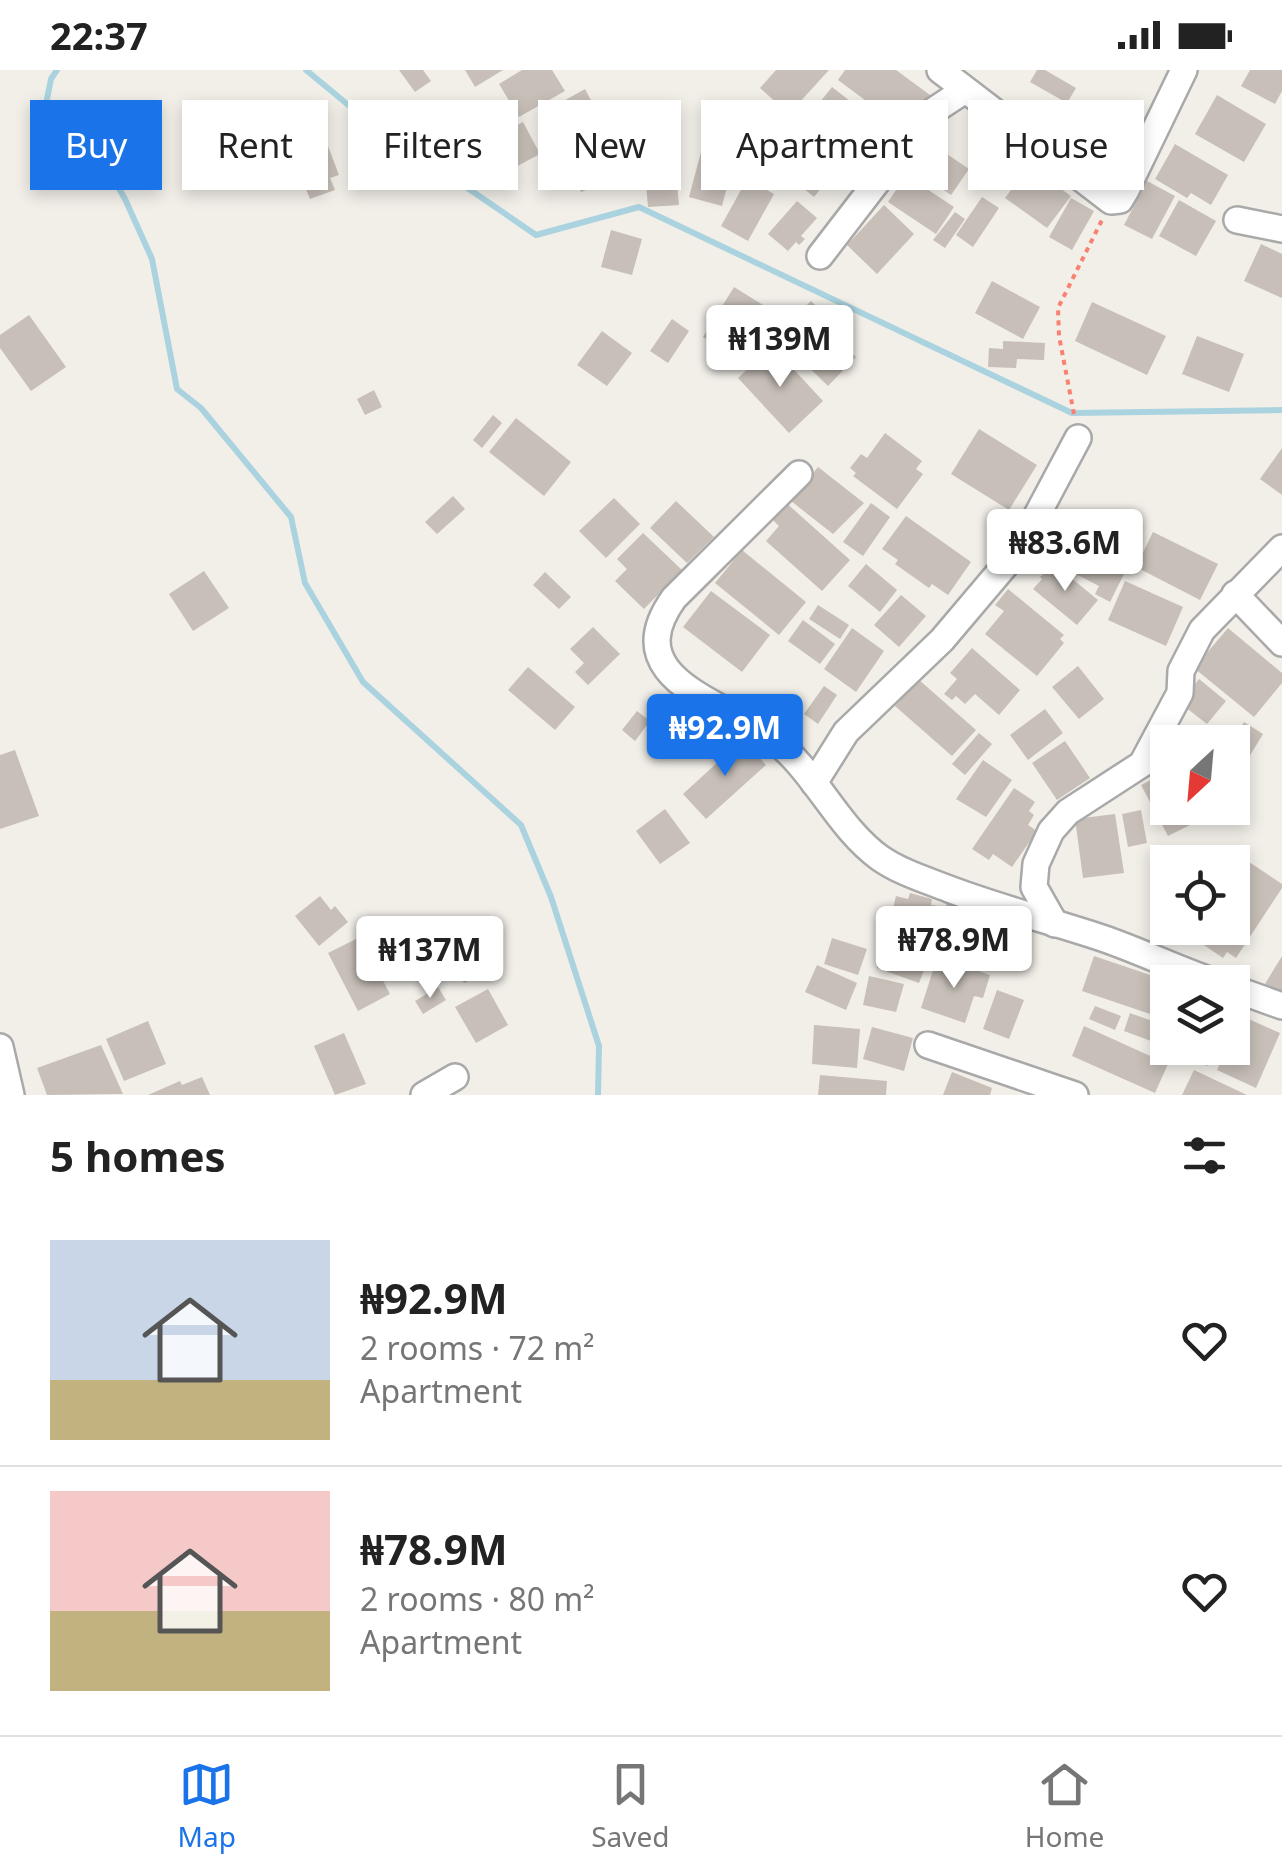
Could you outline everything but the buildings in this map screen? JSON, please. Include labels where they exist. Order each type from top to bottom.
[{"type":"street","points":[[940,70],[1111,202],[1120,200],[1126,190],[1184,70]]},
{"type":"street","points":[[820,256],[930,113],[965,90]]},
{"type":"street","points":[[1237,220],[1282,229]]},
{"type":"street","points":[[814,783],[846,732],[942,640],[1019,549],[1076,431]]},
{"type":"street","points":[[799,474],[674,598],[662,615],[656,645],[662,661],[685,686],[776,741],[866,845],[894,867],[997,907],[1105,939],[1172,965]]},
{"type":"street","points":[[1056,924],[1036,896],[1034,886],[1036,864],[1051,831],[1068,812],[1142,764],[1180,693],[1181,671],[1195,642],[1235,594],[1282,548]]},
{"type":"street","points":[[1235,594],[1282,643]]},
{"type":"street","points":[[1250,994],[1282,1006]]},
{"type":"street","points":[[928,1045],[1075,1095]]},
{"type":"street","points":[[0,1047],[11,1095]]},
{"type":"street","points":[[424,1095],[455,1077]]},
{"type":"path","points":[[1076,431],[1058,336],[1058,308],[1111,202]]},
{"type":"waterway","points":[[57,70],[46,104],[95,147],[125,199],[152,259],[177,389],[201,408],[291,517],[305,583],[363,682],[521,825],[551,897],[599,1046],[598,1095]]},
{"type":"waterway","points":[[306,70],[358,113],[536,235],[639,207],[1072,413],[1282,410]]}]
